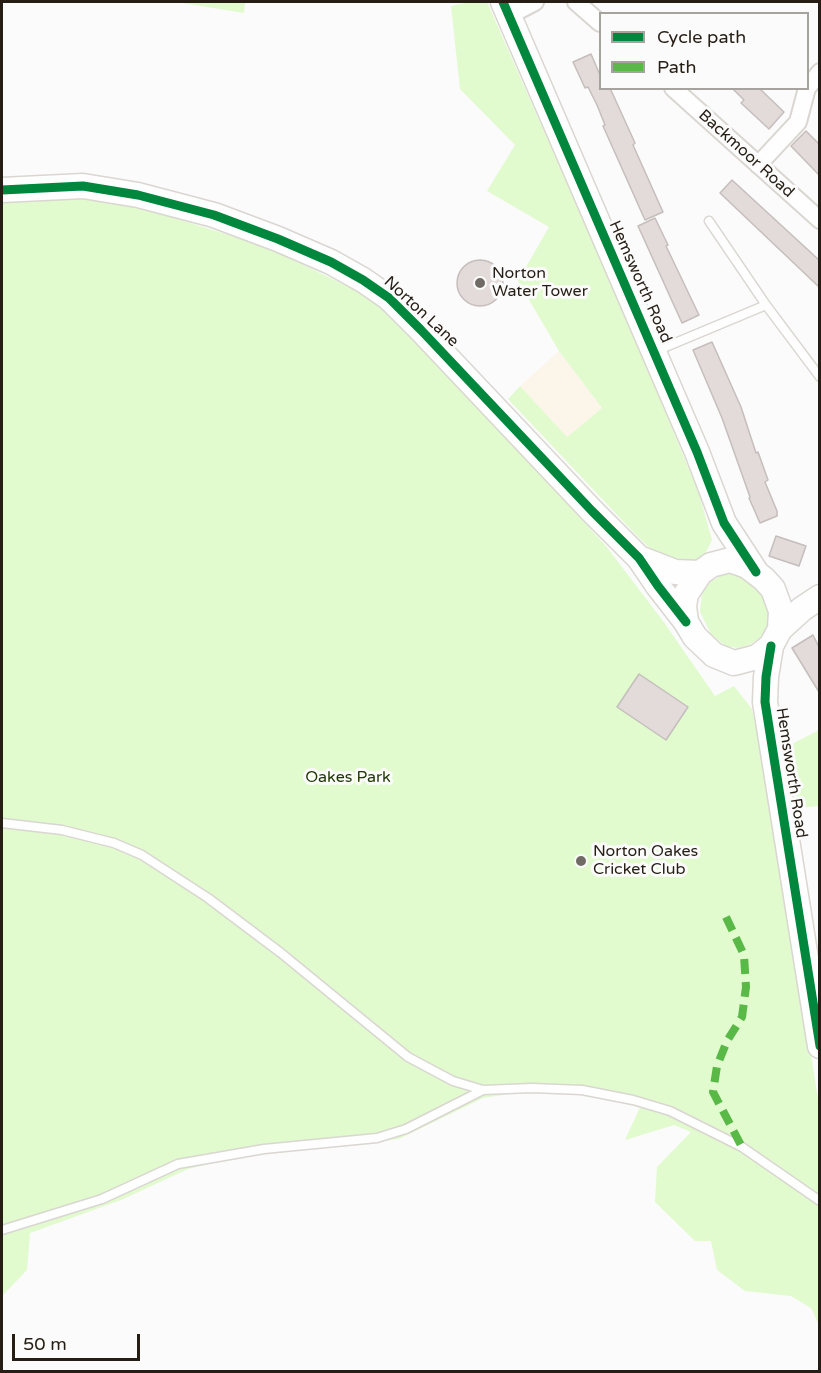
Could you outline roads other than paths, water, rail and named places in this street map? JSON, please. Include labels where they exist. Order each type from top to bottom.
[{"type":"street","points":[[505,8],[534,2]]},
{"type":"street","points":[[576,2],[599,22]]},
{"type":"street","name":"Hemsworth Road","points":[[505,8],[697,452],[724,523],[756,572]]},
{"type":"street","points":[[809,85],[819,72]]},
{"type":"street","name":"Backmoor Road","points":[[675,90],[819,220]]},
{"type":"street","points":[[758,165],[798,122],[806,90]]},
{"type":"street","name":"Norton Lane","points":[[2,190],[83,186],[138,195],[214,215],[267,235],[332,262],[363,280],[389,298],[421,330],[639,558],[686,622]]},
{"type":"street","points":[[724,523],[722,543],[706,569],[686,594],[684,606],[686,622],[695,637],[714,655],[730,662],[741,662],[758,657],[817,598]]},
{"type":"street","name":"Norton Lane","points":[[639,558],[675,572],[706,569]]},
{"type":"street","points":[[706,569],[730,560],[747,566],[773,589],[794,599],[817,598]]},
{"type":"street","points":[[773,589],[781,611],[775,638]]},
{"type":"street","name":"Hemsworth Road","points":[[775,638],[766,677],[765,702],[819,1046]]},
{"type":"street","name":"Hemsworth Road","points":[[730,662],[748,679],[765,702]]},
{"type":"lane","points":[[709,221],[766,305],[819,377]]},
{"type":"lane","points":[[654,351],[766,305]]},
{"type":"lane","points":[[2,823],[62,830],[114,843],[142,855],[208,898],[408,1057],[453,1081],[483,1090],[532,1088],[582,1090],[633,1100],[670,1111],[742,1148],[819,1201]]},
{"type":"lane","points":[[2,1230],[102,1199],[178,1164],[264,1149],[377,1138],[406,1129],[483,1090]]},
{"type":"place","name":"Norton Water Tower","points":[[480,283]]},
{"type":"place","name":"Norton Oakes Cricket Club","points":[[581,861]]},
{"type":"park label","name":"Oakes Park","points":[[348,778]]}]
